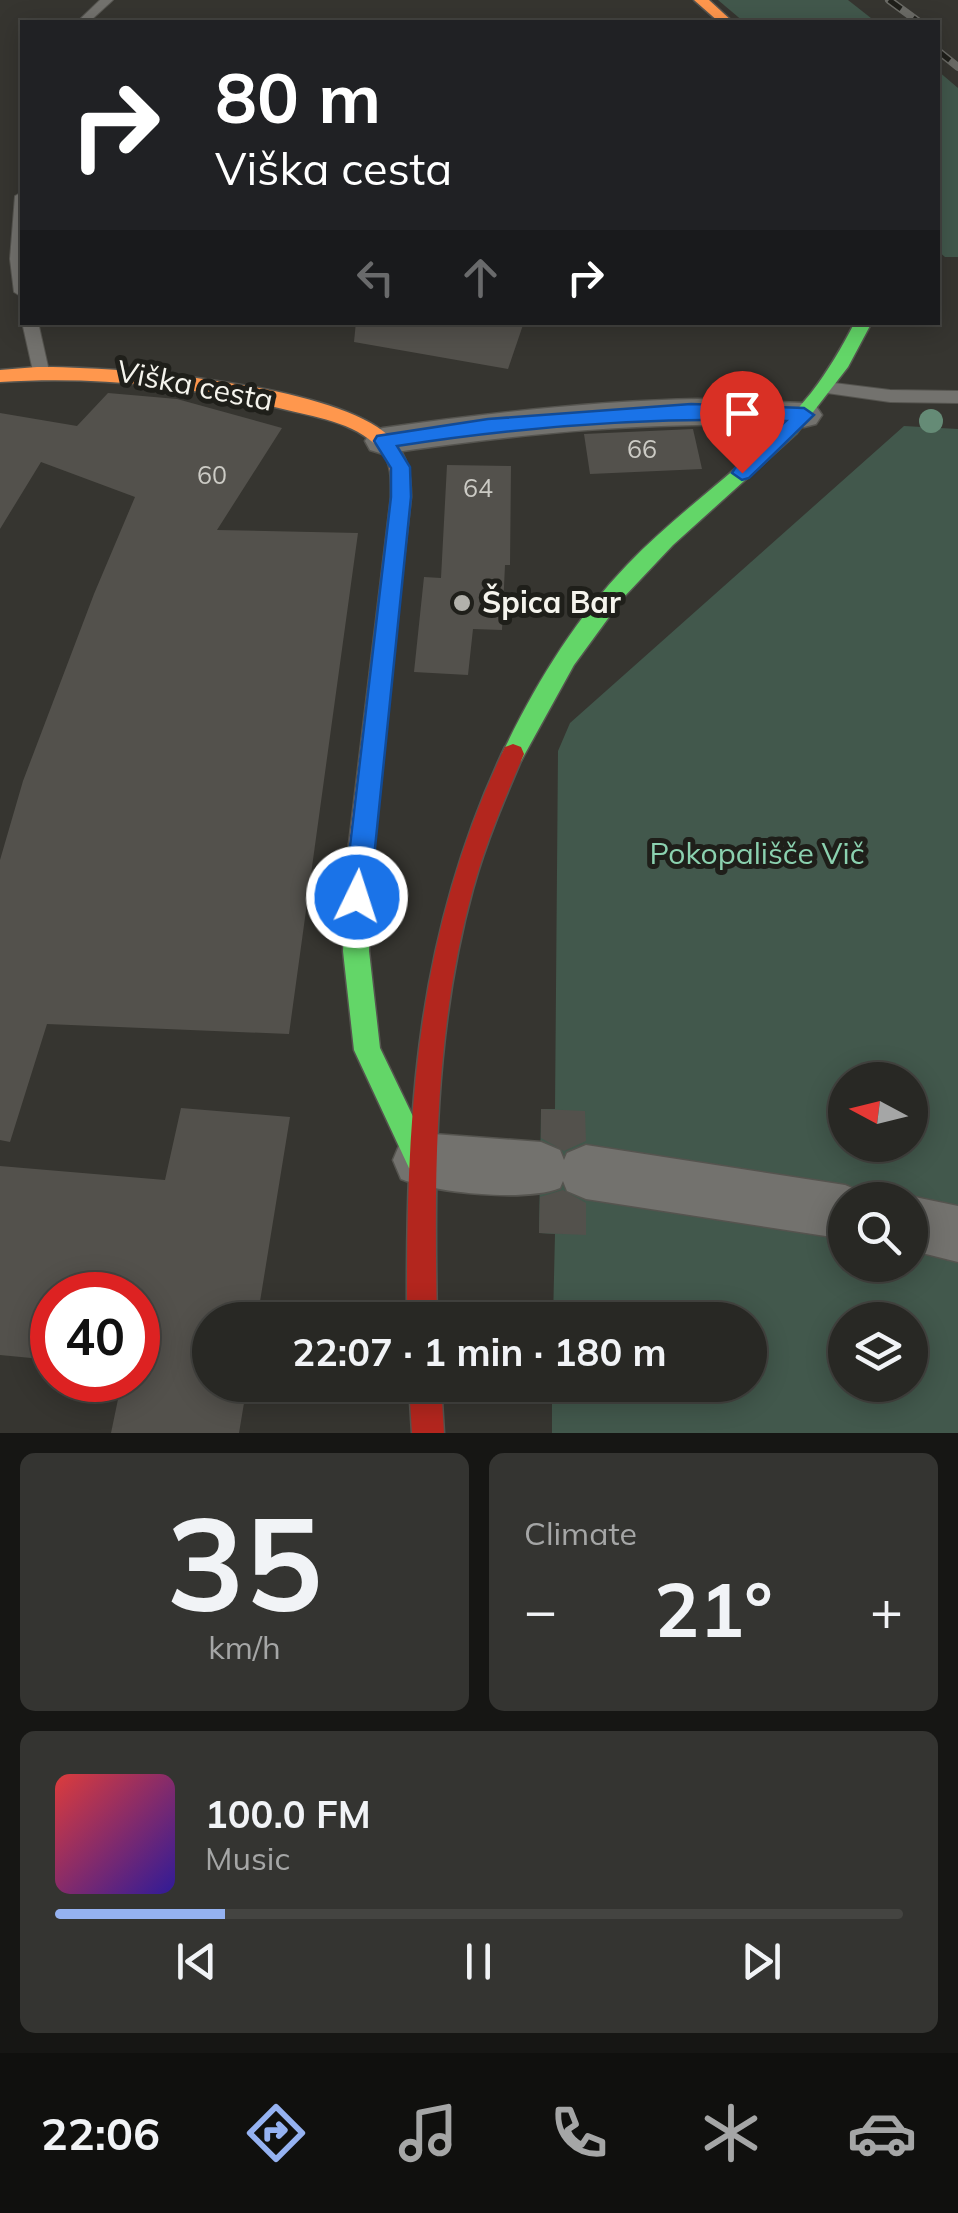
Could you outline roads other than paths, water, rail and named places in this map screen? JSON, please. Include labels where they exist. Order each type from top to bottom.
[{"type":"street","points":[[701,0],[724,20]]},
{"type":"street","points":[[422,1302],[420,1160],[430,1044],[448,948],[475,853],[506,771],[538,706],[574,648],[632,573],[815,402],[851,351],[863,325]]},
{"type":"street","name":"Viška cesta","points":[[0,376],[109,368],[181,378],[320,412],[352,423],[384,441]]},
{"type":"street","points":[[420,1160],[367,1050],[356,951],[358,870],[401,497],[401,467],[384,441],[488,425],[815,402]]},
{"type":"street","points":[[420,1160],[564,1171],[828,1210]]},
{"type":"street","points":[[928,1227],[958,1234]]},
{"type":"street","points":[[427,1402],[428,1433]]},
{"type":"lane","points":[[84,20],[107,0]]},
{"type":"lane","points":[[20,221],[20,279]]},
{"type":"lane","points":[[31,325],[42,371]]},
{"type":"lane","points":[[815,402],[890,396],[958,397]]},
{"type":"railway","points":[[889,0],[916,20]]},
{"type":"railway","points":[[940,53],[958,67]]},
{"type":"place","name":"Špica Bar","points":[[462,603]]},
{"type":"park label","name":"Pokopališče Vič","points":[[757,854]]}]
